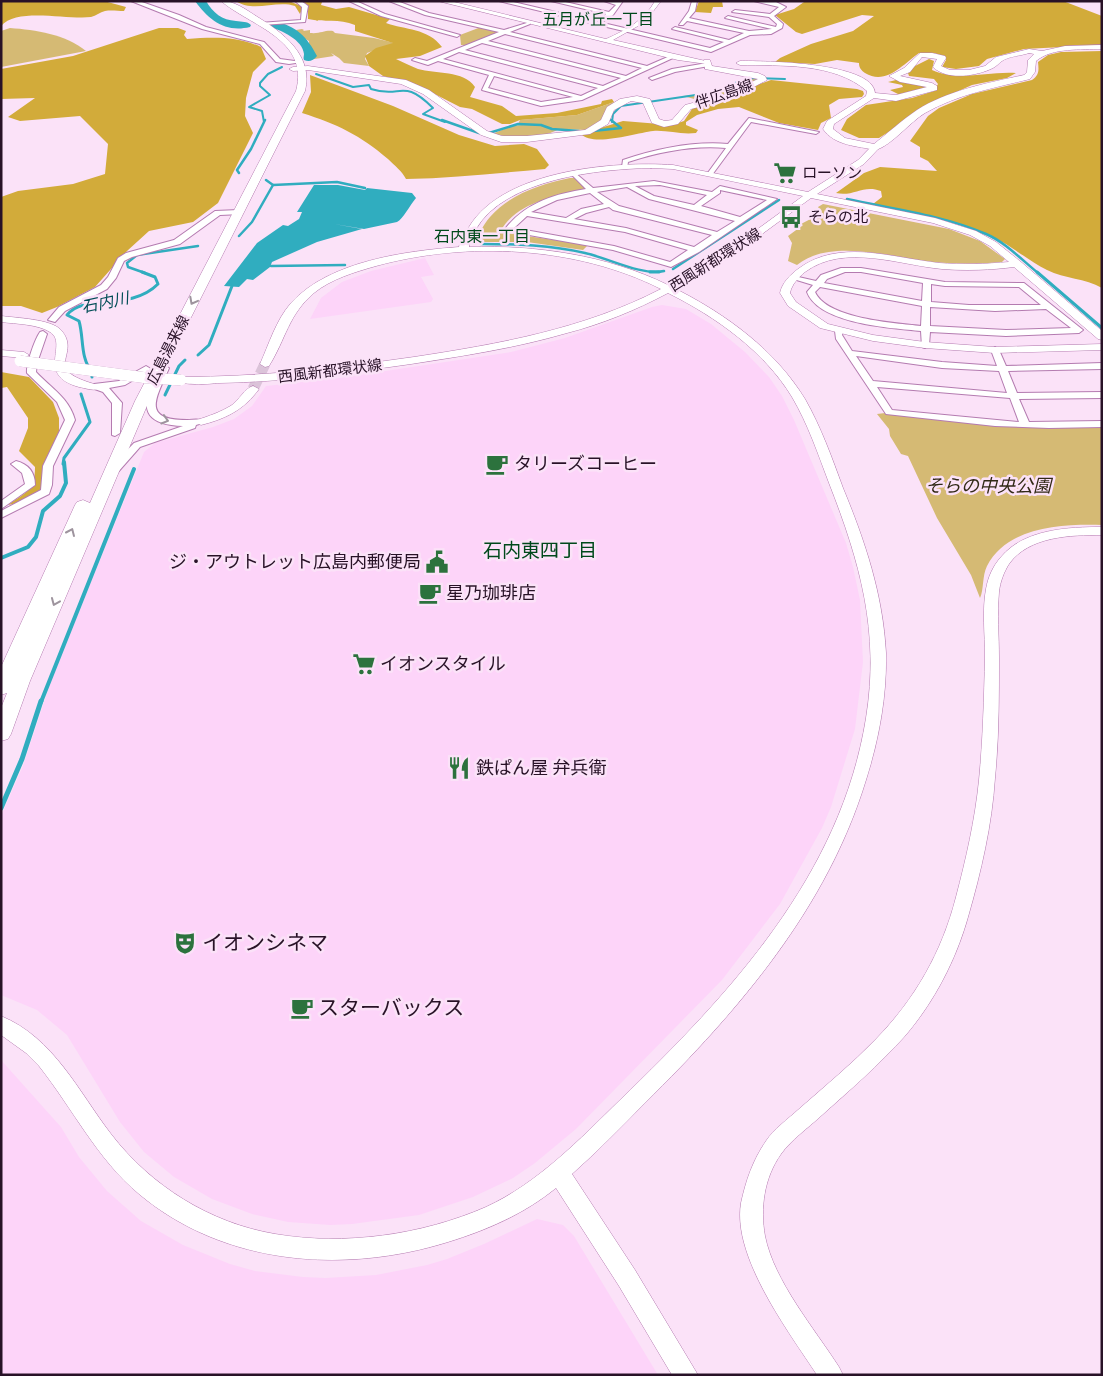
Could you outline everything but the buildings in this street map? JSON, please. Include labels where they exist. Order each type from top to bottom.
[{"type":"main road","points":[[216,1],[268,34],[280,44],[296,65]]},
{"type":"main road","points":[[225,1],[262,24],[286,42],[296,54],[296,65]]},
{"type":"main road","points":[[1042,53],[1032,60],[1030,72],[1027,76],[976,88],[933,105],[876,147],[839,138],[830,133],[828,128],[830,123],[864,103],[871,95],[896,98],[934,88],[926,84],[898,79],[893,76],[906,70],[920,55],[932,55],[942,58],[937,67],[942,71],[964,72],[987,68],[997,64],[999,59],[1029,51],[1042,53],[1102,47]]},
{"type":"main road","name":"伴広島線","points":[[296,65],[403,82],[426,92],[484,133],[506,139],[527,140],[587,132],[605,122],[610,108],[625,100],[634,98],[647,101],[654,121],[664,124],[672,123],[677,121],[688,107],[730,96],[761,82],[761,77],[714,69],[707,64]]},
{"type":"main road","name":"伴広島線","points":[[707,64],[816,66],[863,83],[871,90],[871,95]]},
{"type":"main road","name":"広島湯来線","points":[[1,688],[115,433],[146,369],[296,99],[302,84],[296,65]]},
{"type":"main road","name":"広島湯来線","points":[[1,734],[21,681],[108,477],[234,212]]},
{"type":"main road","points":[[1,665],[44,571],[60,554]]},
{"type":"street","points":[[133,1],[177,16],[204,28],[251,39],[268,47],[274,59],[296,65]]},
{"type":"street","points":[[262,24],[303,21],[305,6],[297,1]]},
{"type":"street","points":[[351,1],[459,43],[604,88]]},
{"type":"street","points":[[391,1],[427,14],[648,68]]},
{"type":"street","points":[[442,1],[528,23],[707,64]]},
{"type":"street","points":[[501,1],[711,50],[749,33]]},
{"type":"street","points":[[553,1],[611,14]]},
{"type":"street","points":[[606,1],[620,3]]},
{"type":"street","points":[[606,41],[628,31],[647,17],[658,1]]},
{"type":"street","points":[[660,38],[675,29],[686,19],[692,11],[695,1]]},
{"type":"street","points":[[732,11],[758,17],[771,16],[772,13],[782,10],[783,7],[756,1]]},
{"type":"street","points":[[597,24],[611,14],[620,3]]},
{"type":"street","points":[[771,16],[780,24],[779,29]]},
{"type":"street","points":[[728,18],[779,29]]},
{"type":"street","points":[[686,19],[749,33],[771,32],[779,29]]},
{"type":"street","points":[[459,43],[481,41],[528,23]]},
{"type":"street","points":[[415,60],[428,63],[437,59],[479,26]]},
{"type":"street","points":[[675,29],[732,42]]},
{"type":"street","points":[[481,41],[626,78]]},
{"type":"street","points":[[492,74],[484,88],[539,104],[582,98],[672,57]]},
{"type":"street","points":[[437,59],[582,98]]},
{"type":"street","points":[[652,78],[674,70],[707,64]]},
{"type":"street","points":[[710,174],[749,120],[816,132]]},
{"type":"street","points":[[625,167],[625,161],[643,156],[721,144],[730,146]]},
{"type":"street","name":"西風新都環状線","points":[[183,377],[246,380],[292,377],[439,357],[524,340],[588,322],[634,306],[662,288],[726,255],[808,195],[869,156],[876,147]]},
{"type":"street","points":[[464,250],[464,244],[475,223],[493,205],[532,184],[574,174],[625,167],[664,166],[710,174],[964,229],[993,244],[1102,337]]},
{"type":"street","points":[[574,174],[591,191],[610,205],[719,235]]},
{"type":"street","points":[[695,207],[732,179]]},
{"type":"street","points":[[713,194],[660,183],[629,185],[591,191],[557,198],[525,213],[509,229],[614,248],[671,265],[773,199],[720,188]]},
{"type":"street","points":[[629,185],[643,195],[741,220]]},
{"type":"street","points":[[569,219],[584,211],[610,205]]},
{"type":"street","points":[[52,320],[62,309],[104,288],[112,278],[121,260],[128,254],[177,242],[213,215],[234,212]]},
{"type":"street","points":[[525,213],[569,219],[639,233],[696,250]]},
{"type":"street","points":[[1,1025],[24,1037],[44,1057],[114,1154],[143,1184],[179,1210],[242,1238],[285,1246],[326,1249],[373,1246],[423,1238],[460,1227],[495,1213],[558,1174],[656,1079],[720,1013],[756,972],[798,912],[826,862],[848,813],[867,752],[877,697],[878,632],[869,575],[860,543],[805,410],[782,375],[749,342],[704,309],[611,266],[568,255],[514,249],[464,250],[375,263],[340,274],[318,286],[290,312],[265,364]]},
{"type":"street","points":[[1018,264],[982,267],[946,266],[867,256],[840,255],[810,263],[786,287],[785,293],[788,299],[815,320],[839,331],[925,346],[995,350],[1102,347]]},
{"type":"street","points":[[855,270],[927,282],[973,286],[1021,285],[1079,330],[1008,333],[925,328],[876,321],[834,312],[812,296],[811,292],[831,273],[855,270]]},
{"type":"street","points":[[794,278],[896,301],[926,305],[986,308],[1048,306]]},
{"type":"street","points":[[925,346],[927,282]]},
{"type":"street","name":"西風新都環状線","points":[[1,352],[22,358],[146,378],[311,369],[475,344],[580,318],[662,288]]},
{"type":"street","points":[[1,318],[38,324],[56,331],[61,340],[59,363],[63,374],[76,383],[106,390],[117,403],[115,433]]},
{"type":"street","points":[[839,331],[838,335],[848,353],[889,412],[1025,425],[1102,424]]},
{"type":"street","points":[[1,515],[45,492],[48,486],[48,466],[70,420],[66,407],[60,398],[32,373],[32,361],[39,348],[38,340],[43,334]]},
{"type":"street","points":[[168,348],[164,369],[151,400],[151,411],[154,416],[167,421],[202,422]]},
{"type":"street","points":[[995,350],[1025,425]]},
{"type":"street","points":[[848,353],[946,366],[1002,369],[1058,369],[1102,366]]},
{"type":"street","name":"西風新都環状線","points":[[1,360],[22,358]]},
{"type":"street","points":[[94,387],[122,383],[146,369]]},
{"type":"street","points":[[870,384],[1014,396],[1102,394]]},
{"type":"street","points":[[108,477],[137,445],[153,438],[220,417],[235,408],[253,389]]},
{"type":"street","points":[[1,506],[30,485],[30,478],[24,468],[16,464]]},
{"type":"street","points":[[831,1375],[772,1285],[760,1258],[753,1232],[751,1214],[758,1174],[774,1146],[877,1052],[897,1031],[929,987],[942,964],[957,929],[969,884],[985,798],[988,769],[992,591],[997,570],[1002,562],[1019,547],[1043,537],[1071,532],[1102,531]]},
{"type":"street","points":[[558,1174],[627,1278],[686,1375]]},
{"type":"shaded area","points":[[1,1],[104,1],[126,7],[124,11],[105,11],[91,17],[18,17],[8,20],[1,26]]},
{"type":"shaded area","points":[[236,1],[289,1],[301,6],[302,9],[300,14],[295,6],[280,4],[250,6]]},
{"type":"shaded area","points":[[301,1],[320,1],[322,2],[321,5],[336,9],[349,7],[390,19],[386,23],[416,30],[430,36],[442,47],[420,56],[396,59],[425,71],[457,75],[464,78],[475,87],[470,97],[502,106],[516,116],[557,113],[601,104],[602,101],[612,99],[614,102],[577,115],[520,120],[510,124],[502,124],[472,109],[460,107],[419,86],[383,76],[369,66],[365,56],[376,48],[393,43],[355,31],[355,25],[349,23],[308,19],[308,6]]},
{"type":"shaded area","points":[[699,1],[722,1],[723,7],[713,7],[711,13],[695,12]]},
{"type":"shaded area","points":[[801,1],[1063,1],[1102,16],[1102,45],[1024,49],[987,59],[979,66],[956,69],[942,67],[946,57],[934,53],[919,53],[894,72],[880,77],[865,73],[860,69],[859,63],[837,60],[815,64],[775,62],[811,44],[853,31],[874,16],[862,15],[802,34],[796,32],[775,15],[794,9],[804,2]]},
{"type":"shaded area","points":[[159,28],[178,28],[186,31],[184,35],[187,39],[225,38],[252,43],[261,47],[266,59],[253,72],[246,98],[245,116],[253,133],[218,203],[193,222],[149,231],[127,251],[95,287],[57,307],[42,313],[21,306],[1,306],[1,197],[18,191],[73,184],[105,174],[108,144],[80,116],[20,121],[8,117],[35,98],[1,99],[1,69],[73,56]]},
{"type":"shaded area","points":[[1102,51],[1102,288],[1089,282],[1047,270],[981,231],[935,217],[873,204],[882,197],[881,191],[869,189],[842,194],[836,193],[864,173],[880,167],[937,171],[928,161],[920,157],[920,147],[910,141],[928,116],[939,108],[972,94],[1032,80],[1038,72],[1038,62],[1048,55],[1061,52]]},
{"type":"shaded area","points":[[929,59],[934,61],[932,70],[952,75],[1016,73],[1007,78],[972,85],[941,99],[879,138],[859,138],[841,130],[847,119],[866,105],[912,98],[934,91],[938,84],[934,79],[909,76],[907,70]]},
{"type":"shaded area","points":[[310,75],[393,106],[459,135],[495,146],[524,144],[537,149],[549,165],[545,169],[406,179],[388,159],[358,137],[326,121],[302,113],[311,92]]},
{"type":"shaded area","points":[[771,80],[857,89],[863,91],[864,94],[862,97],[839,99],[829,105],[831,118],[821,123],[818,130],[779,123],[739,107],[718,109],[697,115],[686,122],[686,125],[698,130],[696,133],[653,131],[605,139],[587,138],[581,134],[623,121],[672,125],[684,121],[692,109],[703,104]]},
{"type":"shaded area","points":[[896,80],[929,87],[900,95],[890,90],[903,87],[902,85],[888,82]]},
{"type":"shaded area","points":[[425,258],[434,275],[421,277],[433,299],[431,302],[310,319],[321,298],[342,282],[371,271]]},
{"type":"shaded area","points":[[662,305],[686,309],[711,324],[745,352],[769,377],[782,396],[794,420],[846,543],[860,600],[863,662],[855,729],[831,807],[822,828],[780,904],[722,980],[576,1129],[535,1163],[513,1178],[473,1197],[419,1215],[352,1224],[330,1225],[288,1222],[252,1214],[212,1199],[174,1177],[144,1152],[120,1122],[67,1035],[37,1010],[1,995],[1,816],[23,766],[52,678],[144,452],[155,443],[213,427],[234,419],[252,406],[266,386],[339,378],[511,352],[565,338]]},
{"type":"shaded area","points":[[1,372],[29,377],[53,402],[59,418],[59,434],[49,454],[42,489],[18,503],[8,505],[24,494],[31,486],[35,475],[35,467],[19,451],[28,428],[28,418],[7,387],[1,388]]},
{"type":"shaded area","points":[[1,1060],[61,1127],[79,1157],[107,1191],[141,1221],[183,1245],[230,1264],[255,1271],[303,1277],[325,1278],[376,1275],[447,1259],[537,1219],[563,1225],[574,1236],[658,1375],[1,1375]]},
{"type":"green space","points":[[481,27],[499,32],[467,45],[461,45],[460,35]]},
{"type":"green space","points":[[10,28],[30,30],[60,37],[86,51],[1,67],[1,31]]},
{"type":"green space","points":[[302,29],[303,31],[310,30],[310,33],[333,31],[335,33],[395,43],[367,53],[365,59],[369,66],[344,63],[331,53],[334,56],[308,60],[316,55],[309,47],[309,41],[300,36],[296,30]]},
{"type":"green space","points":[[753,78],[760,79],[730,94],[702,101],[683,96],[719,92],[731,87],[735,83]]},
{"type":"green space","points":[[619,102],[603,119],[587,130],[560,129],[543,136],[510,137],[492,134],[512,126],[522,125],[518,124],[520,120],[577,115]]},
{"type":"green space","points":[[574,178],[585,188],[582,191],[537,202],[526,207],[508,221],[501,230],[506,233],[588,245],[583,250],[527,242],[473,242],[490,217],[516,196],[548,183]]},
{"type":"green space","points":[[823,204],[949,229],[980,241],[1005,259],[1002,262],[993,263],[950,263],[845,251],[827,252],[811,257],[797,265],[788,261],[792,243],[788,236],[803,225],[801,224],[822,213],[818,207]]},
{"type":"green space","name":"そらの中央公園","points":[[885,413],[979,424],[1102,426],[1102,525],[1071,525],[1038,530],[1022,535],[1008,543],[996,553],[987,566],[980,598],[971,575],[937,518],[908,456],[901,454],[890,436],[889,429],[877,414]]},
{"type":"water","points":[[314,185],[338,185],[365,190],[367,188],[412,193],[416,198],[397,222],[364,229],[334,224],[362,229],[317,242],[272,262],[270,267],[253,280],[247,279],[239,287],[224,286],[257,243],[283,225],[288,226],[299,219],[302,212],[297,212]]},
{"type":"waterway","name":"石内川","points":[[200,1],[206,10],[220,21],[246,25]]},
{"type":"waterway","name":"石内川","points":[[274,25],[286,28],[297,35],[309,51],[311,56],[308,58]]},
{"type":"waterway","name":"石内川","points":[[264,122],[262,111],[249,107],[270,95],[260,86],[260,83],[268,74],[282,67]]},
{"type":"waterway","points":[[316,74],[353,87],[369,85],[371,89],[381,91],[408,91],[415,93],[433,108],[423,114],[445,122]]},
{"type":"waterway","points":[[612,121],[613,114],[621,106],[716,92],[735,83],[753,78],[785,79]]},
{"type":"waterway","name":"石内川","points":[[239,173],[237,170],[251,149],[265,120]]},
{"type":"waterway","points":[[442,120],[479,133]]},
{"type":"waterway","points":[[593,131],[621,128],[612,121]]},
{"type":"waterway","points":[[489,133],[518,124],[541,125],[552,129],[579,131]]},
{"type":"waterway","name":"石内川","points":[[266,180],[273,185]]},
{"type":"waterway","points":[[273,185],[337,182],[365,188]]},
{"type":"waterway","name":"石内川","points":[[239,236],[252,222],[273,185]]},
{"type":"waterway","points":[[847,199],[917,213],[969,227],[993,237],[1038,273]]},
{"type":"waterway","points":[[673,269],[779,200]]},
{"type":"waterway","points":[[481,244],[520,245],[572,250],[594,255],[635,269],[655,272]]},
{"type":"waterway","name":"石内川","points":[[145,273],[128,267],[127,263],[137,255],[198,246]]},
{"type":"waterway","points":[[271,266],[345,265]]},
{"type":"waterway","points":[[655,272],[664,271]]},
{"type":"waterway","name":"石内川","points":[[92,377],[92,372],[84,354],[79,321],[67,315],[75,308],[84,305],[134,298],[158,284],[155,277],[142,272]]},
{"type":"waterway","points":[[650,272],[655,272]]},
{"type":"waterway","points":[[1037,272],[1102,328]]},
{"type":"waterway","points":[[198,355],[209,345],[232,286]]},
{"type":"waterway","points":[[165,395],[179,366],[185,360]]},
{"type":"waterway","name":"石内川","points":[[63,464],[64,458],[90,422],[81,394]]},
{"type":"waterway","name":"石内川","points":[[1,558],[28,547],[36,537],[43,511],[60,496],[66,483],[64,462]]},
{"type":"waterway","points":[[41,702],[134,469]]},
{"type":"waterway","points":[[1,808],[22,759],[41,701]]},
{"type":"tunnel","points":[[253,389],[265,364]]},
{"type":"place","name":"ローソン","points":[[785,173]]},
{"type":"place","name":"そらの北","points":[[791,217]]},
{"type":"place","name":"タリーズコーヒー","points":[[497,464]]},
{"type":"place","name":"ジ・アウトレット広島内郵便局","points":[[437,562]]},
{"type":"place","name":"星乃珈琲店","points":[[430,593]]},
{"type":"place","name":"イオンスタイル","points":[[364,664]]},
{"type":"place","name":"鉄ぱん屋 弁兵衛","points":[[459,768]]},
{"type":"place","name":"イオンシネマ","points":[[185,943]]},
{"type":"place","name":"スターバックス","points":[[302,1008]]},
{"type":"district","name":"五月が丘一丁目","points":[[598,19]]},
{"type":"district","name":"石内東一丁目","points":[[482,236]]},
{"type":"district","name":"石内東四丁目","points":[[540,550]]}]
